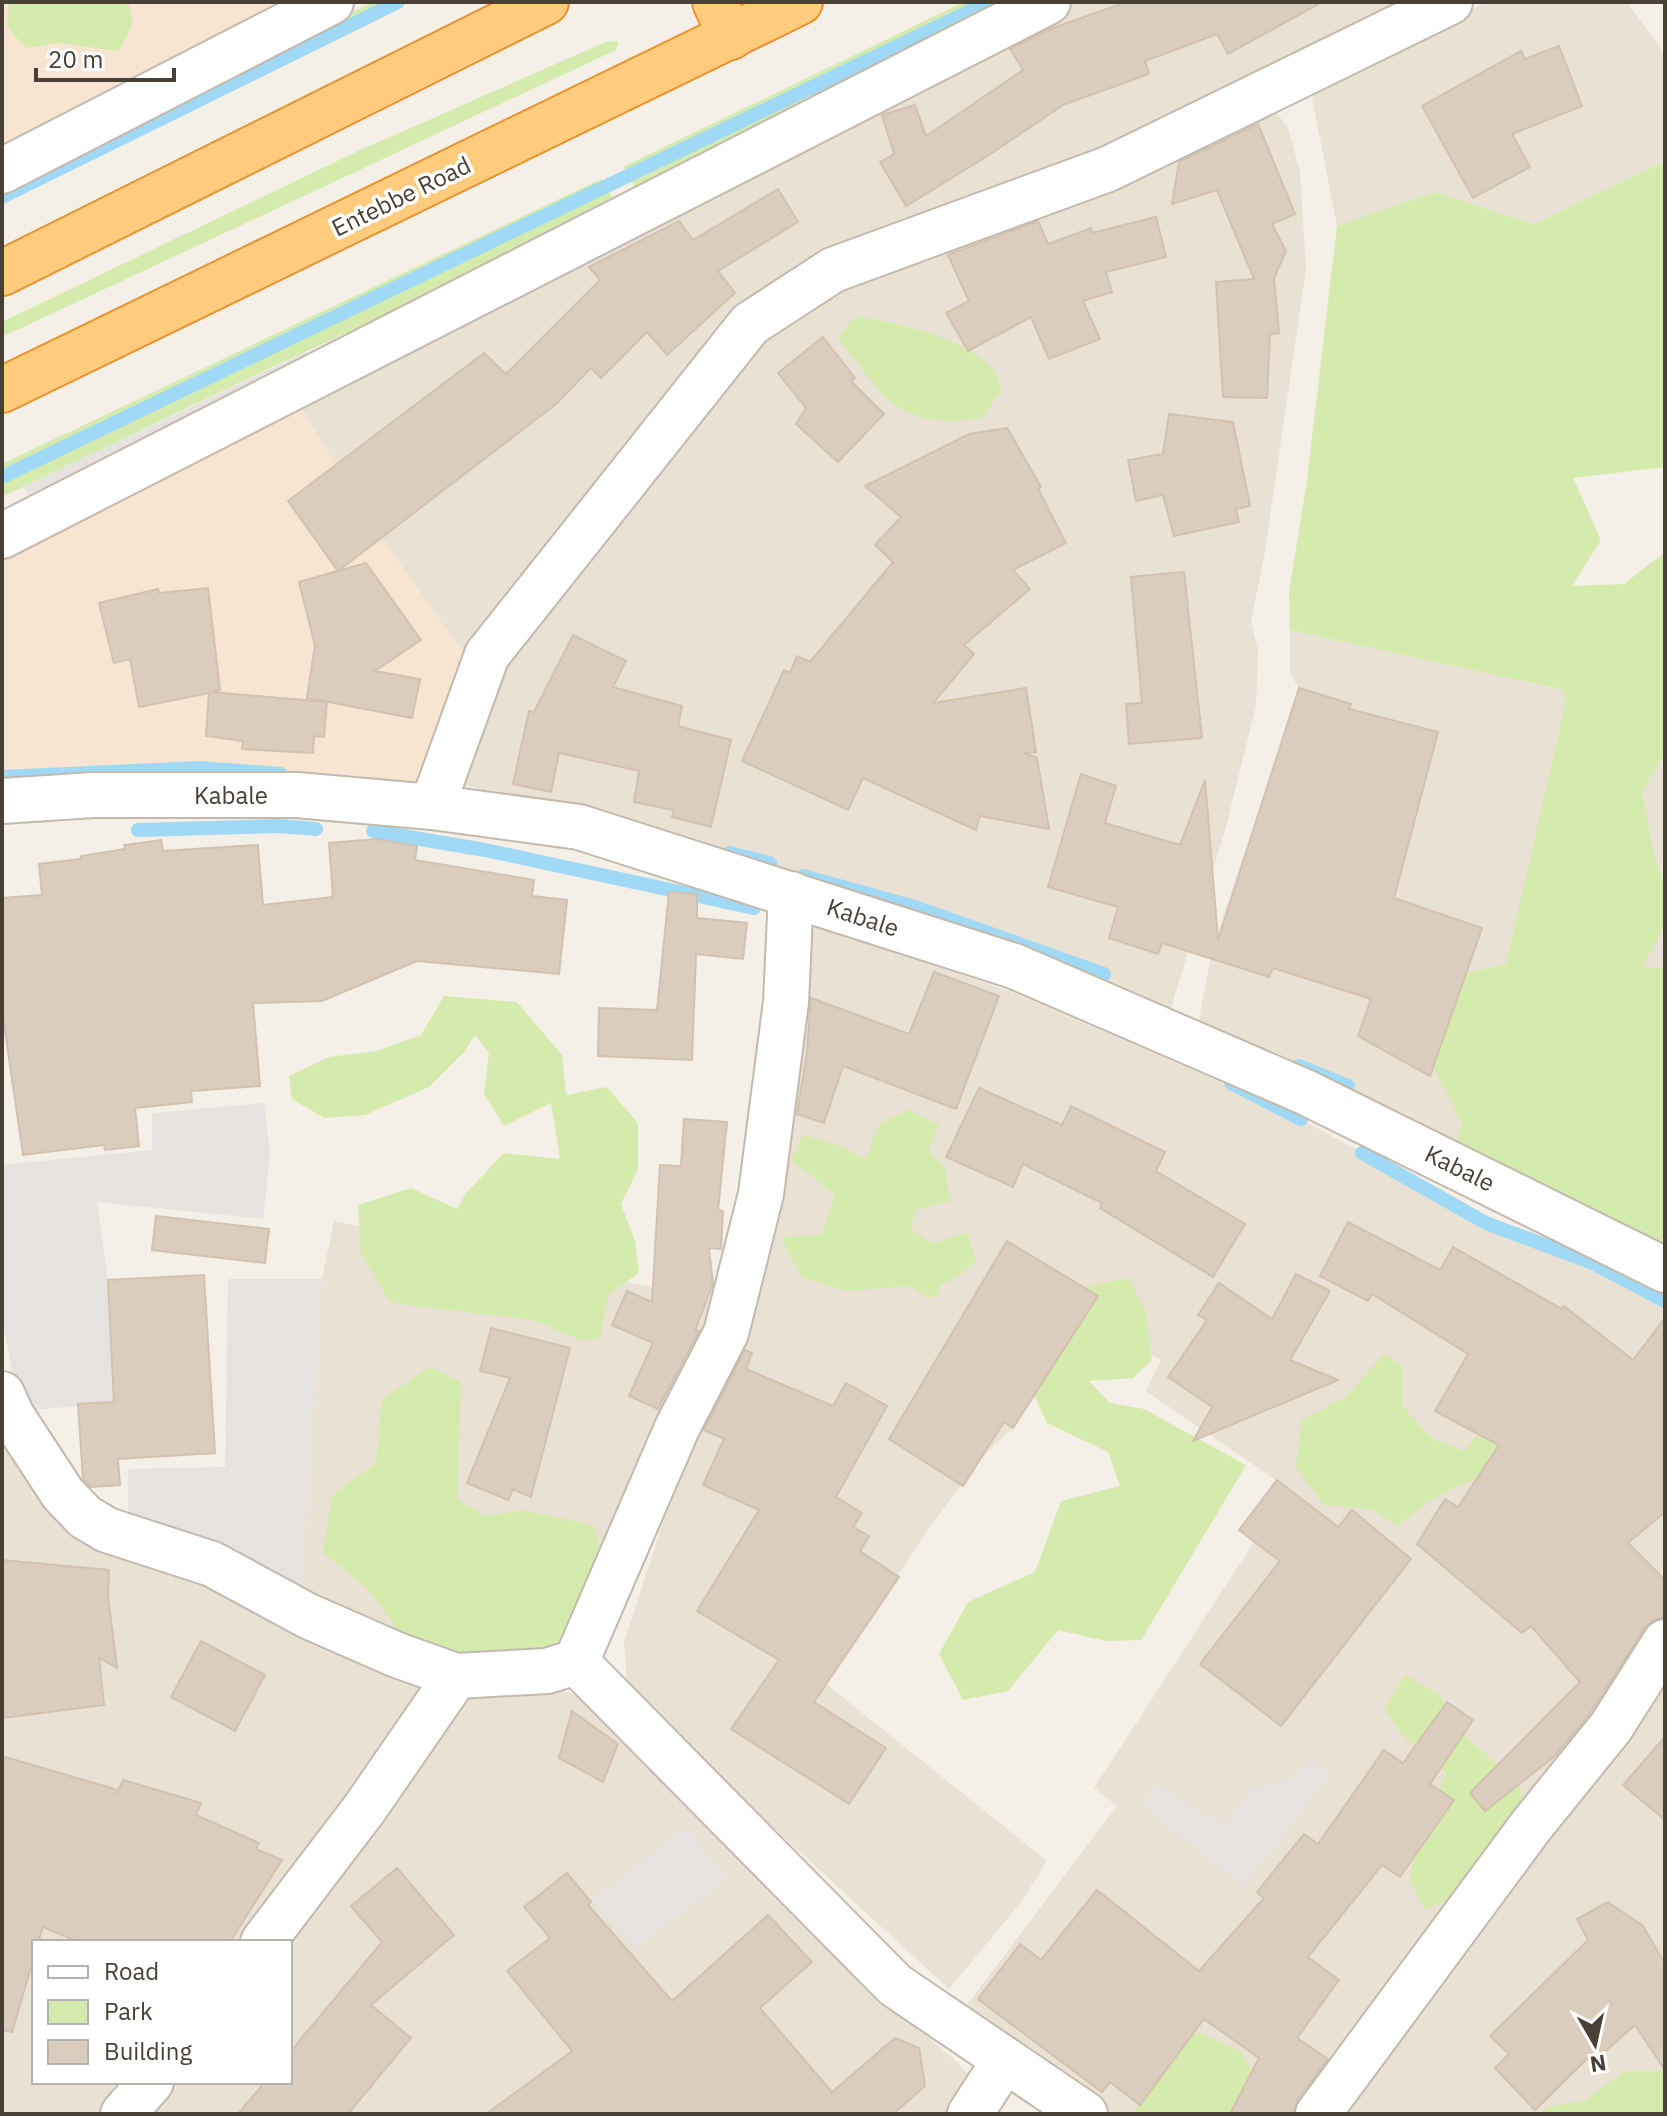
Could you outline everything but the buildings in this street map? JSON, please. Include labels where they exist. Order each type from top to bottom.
[{"type":"highway","points":[[2,273],[544,2]]},
{"type":"highway","name":"Entebbe Road","points":[[6,389],[723,19],[800,2]]},
{"type":"street","points":[[2,171],[331,2]]},
{"type":"street","points":[[2,536],[1048,2]]},
{"type":"street","points":[[432,807],[487,655],[750,324],[833,270],[1108,169],[1450,2]]},
{"type":"street","name":"Kabale","points":[[2,801],[93,795],[297,795],[432,807],[579,827],[1014,966],[1305,1092],[1665,1270]]},
{"type":"street","points":[[2,1394],[12,1416],[63,1494],[85,1517],[136,1541],[212,1564],[308,1616],[397,1655],[456,1676],[515,1670],[547,1671],[576,1662],[677,1428],[726,1333],[761,1194],[786,1002],[791,894]]},
{"type":"street","points":[[1318,2114],[1531,1826],[1611,1727],[1665,1642]]},
{"type":"street","points":[[576,1662],[895,1985],[1085,2114]]},
{"type":"street","points":[[265,1940],[365,1808],[456,1676]]},
{"type":"street","points":[[970,2114],[1005,2060]]},
{"type":"street","points":[[123,2114],[149,2084]]},
{"type":"shaded area","points":[[2,2],[309,2],[2,160]]},
{"type":"shaded area","points":[[1071,2],[1418,2],[1242,94],[818,265],[594,496],[464,654],[367,517],[296,399],[824,132]]},
{"type":"shaded area","points":[[1488,2],[1627,2],[1665,54],[1665,161],[1534,224],[1435,192],[1337,226],[1312,97],[1315,84]]},
{"type":"shaded area","points":[[1268,101],[1288,128],[1300,171],[1306,269],[1264,558],[1251,621],[1258,651],[1256,705],[1226,827],[1168,1018],[885,910],[462,784],[500,661],[751,341],[800,301]]},
{"type":"shaded area","points":[[306,352],[313,366],[37,508],[23,487]]},
{"type":"shaded area","points":[[296,399],[367,517],[464,654],[415,795],[2,785],[2,548]]},
{"type":"shaded area","points":[[1290,630],[1563,690],[1665,642],[1665,1013],[1462,1124],[1453,1150],[1197,1030],[1212,950],[1299,689],[1290,672]]},
{"type":"shaded area","points":[[819,926],[1009,991],[1212,1078],[1301,1119],[1457,1206],[1593,1263],[1665,1301],[1665,1630],[1307,2114],[1100,2114],[957,2018],[1117,1806],[1094,1788],[1254,1542],[1239,1530],[1277,1481],[1146,1391],[1161,1360],[1085,1315],[1013,1428],[981,1458],[925,1534],[826,1684],[1047,1861],[1021,1902],[949,1989],[748,1804],[721,1788],[627,1682],[624,1642],[673,1492],[808,933]]},
{"type":"shaded area","points":[[264,1103],[270,1153],[263,1219],[97,1202],[108,1281],[114,1402],[36,1410],[18,1401],[2,1318],[2,1165],[152,1150],[152,1113]]},
{"type":"shaded area","points":[[334,1221],[717,1301],[579,1636],[452,1661],[301,1588],[322,1279]]},
{"type":"shaded area","points":[[228,1279],[322,1279],[301,1588],[128,1527],[128,1469],[225,1467]]},
{"type":"shaded area","points":[[2,1430],[228,1590],[421,1687],[423,1703],[252,1940],[32,1940],[32,2084],[132,2084],[108,2114],[2,2114]]},
{"type":"shaded area","points":[[1665,1673],[1665,2114],[1338,2114],[1516,1876],[1550,1840],[1582,1797]]},
{"type":"shaded area","points":[[550,1686],[581,1697],[828,1951],[959,2064],[973,2080],[967,2094],[948,2114],[141,2114],[164,2084],[292,2084],[291,1940],[366,1830],[479,1687]]},
{"type":"shaded area","points":[[1311,1761],[1330,1774],[1244,1886],[1141,1805],[1156,1785],[1225,1826],[1251,1791],[1290,1780]]},
{"type":"shaded area","points":[[686,1827],[727,1879],[637,1947],[591,1902]]},
{"type":"green space","points":[[9,2],[128,2],[133,23],[119,51],[58,43],[26,48],[7,27]]},
{"type":"green space","points":[[373,2],[392,2],[2,194],[2,187]]},
{"type":"green space","points":[[964,2],[1018,2],[640,196],[623,167]]},
{"type":"green space","points":[[608,41],[618,42],[616,50],[2,337],[2,322],[356,152]]},
{"type":"green space","points":[[1665,161],[1665,467],[1573,478],[1601,540],[1572,586],[1624,584],[1665,552],[1665,752],[1642,792],[1653,850],[1665,885],[1665,926],[1642,966],[1665,969],[1665,1250],[1453,1150],[1462,1124],[1419,1038],[1446,978],[1506,964],[1565,706],[1564,690],[1290,630],[1289,593],[1307,480],[1337,226],[1435,192],[1534,224]]},
{"type":"green space","points":[[601,179],[619,208],[270,368],[2,497],[2,464]]},
{"type":"green space","points":[[855,316],[927,332],[963,347],[991,367],[1002,389],[981,418],[953,421],[912,414],[881,392],[838,337]]},
{"type":"green space","points":[[444,996],[517,1002],[562,1055],[566,1095],[607,1087],[638,1123],[638,1169],[621,1204],[635,1241],[639,1273],[608,1295],[600,1339],[580,1340],[533,1320],[391,1303],[361,1254],[358,1205],[411,1188],[457,1209],[467,1192],[504,1153],[560,1159],[551,1103],[504,1126],[484,1094],[489,1053],[475,1035],[465,1051],[429,1087],[365,1115],[324,1118],[292,1099],[289,1076],[329,1057],[377,1051],[421,1035]]},
{"type":"green space","points":[[908,1109],[939,1125],[928,1151],[945,1167],[950,1201],[917,1209],[910,1228],[932,1244],[967,1232],[976,1261],[956,1278],[940,1285],[939,1295],[927,1298],[910,1286],[848,1291],[802,1278],[781,1237],[821,1235],[835,1195],[791,1160],[803,1135],[842,1146],[865,1160],[879,1125]]},
{"type":"green space","points":[[1129,1278],[1146,1313],[1152,1360],[1133,1378],[1089,1381],[1110,1403],[1144,1409],[1246,1465],[1141,1640],[1106,1641],[1058,1630],[1008,1691],[963,1700],[939,1654],[968,1602],[1035,1572],[1061,1501],[1120,1486],[1108,1452],[1047,1423],[1029,1384],[1076,1288]]},
{"type":"green space","points":[[1384,1354],[1403,1366],[1403,1407],[1433,1439],[1464,1451],[1485,1426],[1511,1453],[1493,1479],[1454,1488],[1430,1501],[1397,1526],[1371,1509],[1324,1505],[1296,1467],[1302,1420],[1345,1397]]},
{"type":"green space","points":[[430,1366],[461,1382],[457,1499],[484,1516],[522,1510],[594,1525],[598,1541],[598,1573],[588,1604],[566,1648],[464,1656],[406,1641],[368,1589],[323,1553],[332,1495],[376,1463],[382,1400]]},
{"type":"green space","points":[[1405,1675],[1440,1695],[1455,1726],[1520,1786],[1525,1812],[1455,1897],[1425,1909],[1409,1878],[1420,1830],[1447,1773],[1406,1739],[1384,1709]]},
{"type":"green space","points":[[1199,2032],[1241,2051],[1259,2086],[1242,2114],[1135,2114],[1157,2061]]},
{"type":"green space","points":[[1625,2071],[1665,2071],[1665,2114],[1540,2114],[1548,2106],[1584,2101]]},
{"type":"waterway","points":[[2,197],[398,2]]},
{"type":"waterway","points":[[2,477],[989,2]]},
{"type":"waterway","points":[[2,777],[200,768],[281,774]]},
{"type":"waterway","points":[[138,830],[279,826],[316,829]]},
{"type":"waterway","points":[[373,831],[485,850],[754,908]]},
{"type":"waterway","points":[[729,853],[770,863]]},
{"type":"waterway","points":[[803,876],[915,907],[1104,974]]},
{"type":"waterway","points":[[1299,1066],[1348,1086]]},
{"type":"waterway","points":[[1231,1083],[1301,1119]]},
{"type":"waterway","points":[[1362,1153],[1486,1223],[1593,1263],[1665,1301]]}]
